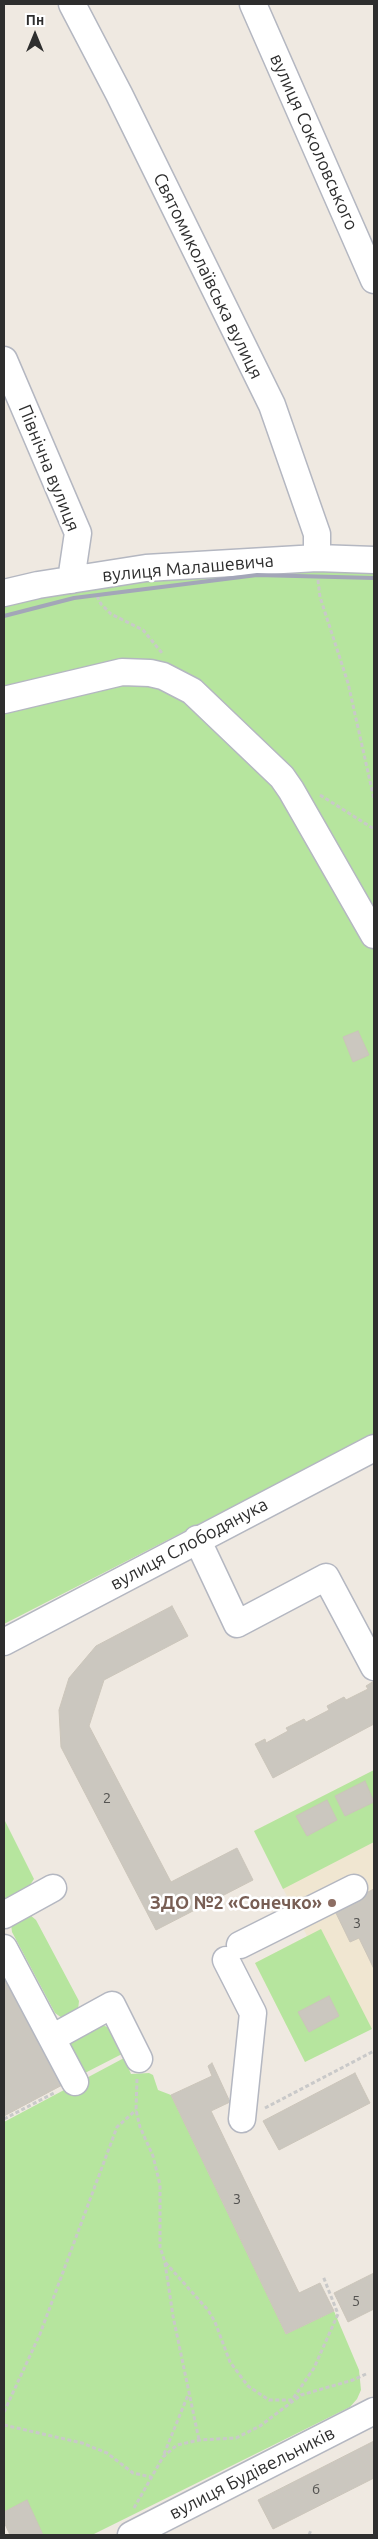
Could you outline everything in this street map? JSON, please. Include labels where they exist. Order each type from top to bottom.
[{"type":"street","name":"Святомиколаївська вулиця","points":[[72,4],[119,94],[272,405],[317,534],[317,558]]},
{"type":"street","name":"вулиця Соколовського","points":[[254,4],[374,280]]},
{"type":"street","name":"Північна вулиця","points":[[4,360],[78,533],[79,578]]},
{"type":"street","name":"вулиця Малашевича","points":[[4,593],[79,578],[146,568],[317,558],[374,560]]},
{"type":"street","points":[[4,700],[122,672],[150,673],[163,676],[192,691],[286,783],[374,935]]},
{"type":"street","name":"вулиця Слободянука","points":[[4,1642],[197,1539],[374,1448]]},
{"type":"street","points":[[197,1539],[237,1624],[326,1577],[374,1667]]},
{"type":"street","points":[[4,1915],[53,1888]]},
{"type":"street","points":[[242,2120],[253,2013],[233,1952],[354,1888]]},
{"type":"street","points":[[4,1948],[75,2082]]},
{"type":"street","points":[[52,2038],[112,2005],[139,2059]]},
{"type":"street","name":"вулиця Будівельників","points":[[132,2523],[374,2411]]},
{"type":"path","points":[[317,558],[320,597],[348,683],[374,799]]},
{"type":"path","points":[[79,578],[105,610],[143,630],[165,656]]},
{"type":"path","points":[[242,2120],[374,2051]]},
{"type":"path","points":[[139,2059],[136,2110],[140,2127],[157,2171],[160,2186],[160,2247],[165,2262],[188,2394],[199,2440]]},
{"type":"path","points":[[4,2119],[75,2082]]},
{"type":"path","points":[[4,2412],[40,2334],[117,2127],[136,2110]]},
{"type":"path","points":[[165,2262],[208,2310],[215,2322],[230,2362],[248,2386],[269,2400],[292,2400]]},
{"type":"path","points":[[292,2400],[314,2368],[338,2314],[323,2276]]},
{"type":"path","points":[[163,2457],[177,2445],[199,2440],[224,2440],[248,2434],[292,2400],[311,2391],[353,2380],[366,2374]]},
{"type":"path","points":[[132,2523],[151,2477],[163,2457],[188,2394]]},
{"type":"path","points":[[4,2425],[82,2443],[107,2454],[133,2473],[151,2477]]},
{"type":"path","points":[[309,2535],[311,2530]]},
{"type":"shaded area","name":"ЗДО №2 «Сонечко»","points":[[374,1770],[374,2027],[305,2062],[255,1963],[307,1936],[254,1831]]},
{"type":"green space","points":[[374,567],[374,1434],[4,1624],[4,598],[90,582]]},
{"type":"green space","points":[[374,1770],[374,1842],[283,1889],[254,1831]]},
{"type":"green space","points":[[4,1819],[34,1879],[28,1888],[4,1902]]},
{"type":"green space","points":[[29,1914],[36,1920],[79,2001],[78,2010],[62,2018],[55,2013],[12,1932],[11,1924]]},
{"type":"green space","points":[[321,1929],[372,2029],[305,2062],[255,1963]]},
{"type":"green space","points":[[101,2024],[109,2028],[122,2054],[83,2074],[71,2047],[71,2042]]},
{"type":"green space","points":[[124,2058],[131,2074],[149,2073],[153,2075],[158,2090],[171,2095],[286,2334],[334,2311],[359,2370],[361,2390],[357,2399],[350,2407],[92,2535],[43,2535],[26,2501],[4,2512],[4,2122]]},
{"type":"building","points":[[358,1031],[369,1055],[353,1062],[343,1037]]},
{"type":"building","points":[[172,1606],[188,1636],[104,1680],[89,1726],[171,1882],[237,1848],[253,1880],[156,1930],[61,1747],[59,1710],[69,1678],[96,1646]]},
{"type":"building","points":[[374,1681],[374,1724],[273,1778],[255,1744],[265,1739],[266,1743],[288,1731],[286,1728],[304,1719],[306,1722],[329,1710],[327,1706],[344,1697],[346,1700],[368,1689],[366,1686]]},
{"type":"building","points":[[365,1781],[374,1802],[345,1816],[335,1796]]},
{"type":"building","points":[[327,1800],[337,1820],[307,1836],[296,1816]]},
{"type":"building","name":"ЗДО №2 «Сонечко»","points":[[374,1889],[374,1969],[359,1938],[350,1942],[334,1909]]},
{"type":"building","points":[[4,1965],[66,2083],[4,2116]]},
{"type":"building","points":[[329,1996],[339,2016],[309,2032],[298,2012]]},
{"type":"building","points":[[212,2063],[230,2102],[211,2111],[299,2293],[320,2283],[334,2311],[286,2334],[171,2095],[212,2076],[208,2066]]},
{"type":"building","points":[[355,2073],[370,2103],[279,2150],[263,2121]]},
{"type":"building","points":[[374,2273],[374,2309],[348,2322],[334,2293]]},
{"type":"building","points":[[374,2441],[374,2478],[273,2529],[258,2500]]},
{"type":"building","points":[[27,2500],[43,2535],[10,2535],[4,2522],[4,2512]]},
{"type":"railway","points":[[4,616],[74,598],[257,575],[374,578]]},
{"type":"place","name":"ЗДО №2 «Сонечко»","points":[[332,1903]]}]
